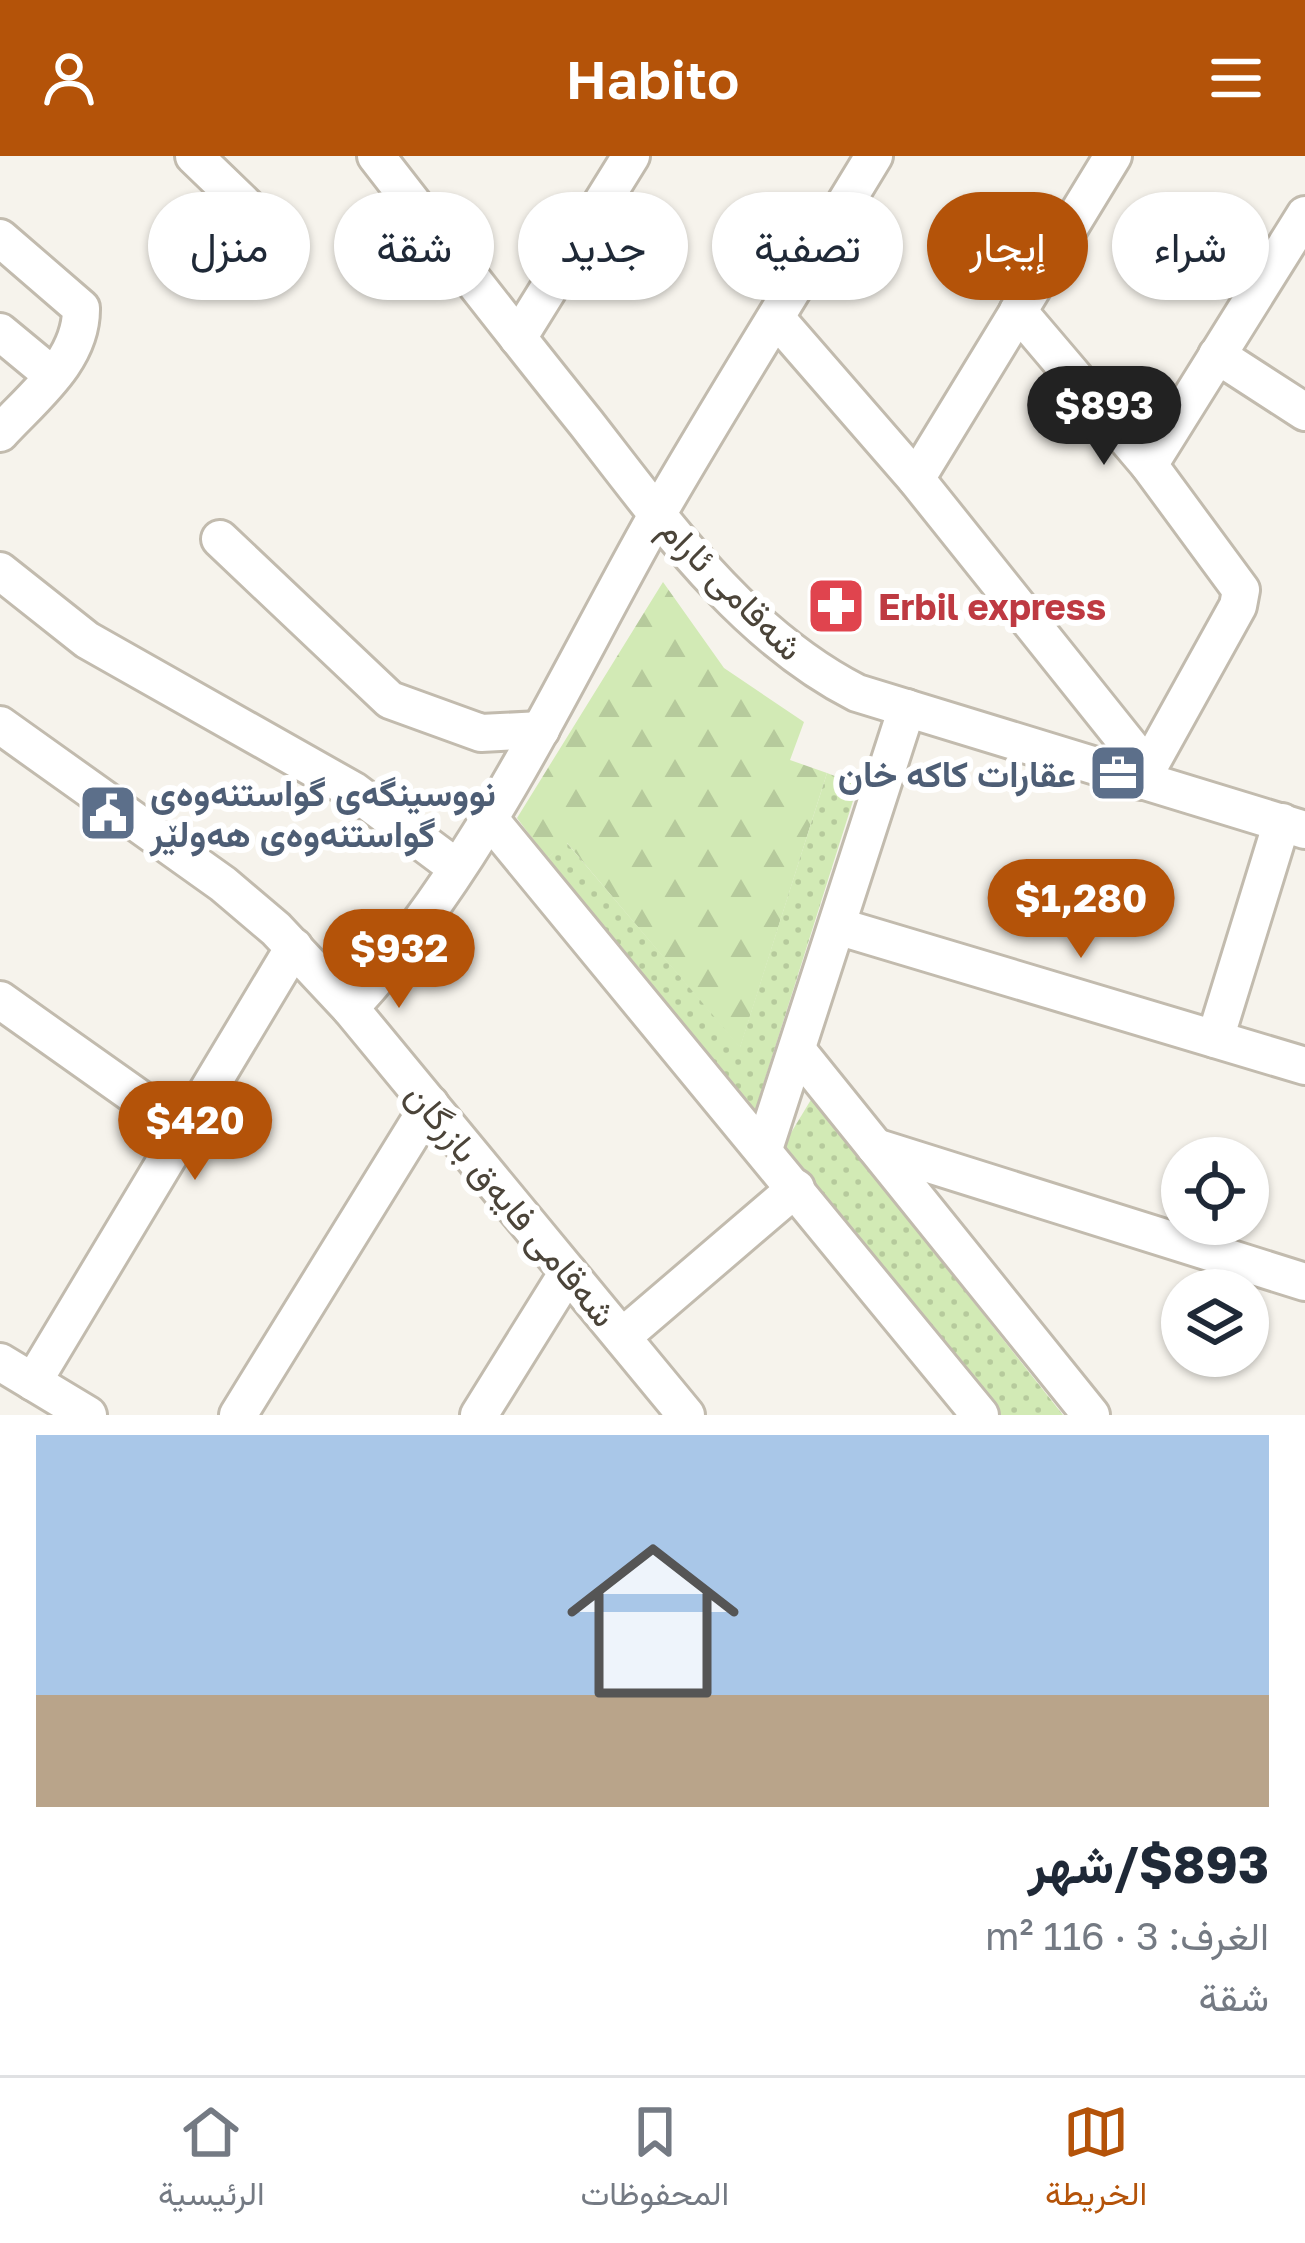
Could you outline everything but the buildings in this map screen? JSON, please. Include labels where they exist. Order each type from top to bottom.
[{"type":"street","points":[[194,156],[231,192]]},
{"type":"street","name":"شەقامی ئارام","points":[[376,156],[658,514],[786,648],[857,693],[1144,775],[1298,826]]},
{"type":"street","points":[[518,338],[632,156]]},
{"type":"street","points":[[350,1008],[400,953],[457,868],[541,730],[658,514],[874,156]]},
{"type":"street","points":[[916,478],[1113,156]]},
{"type":"street","points":[[1149,465],[1305,215]]},
{"type":"street","points":[[0,238],[81,308],[73,352],[3,424]]},
{"type":"street","points":[[776,318],[916,478],[1144,775],[1238,606],[1241,590],[1149,465],[1018,311]]},
{"type":"street","points":[[0,332],[52,375]]},
{"type":"street","points":[[1217,355],[1305,412]]},
{"type":"street","points":[[220,539],[390,700],[482,733],[541,730]]},
{"type":"street","points":[[0,571],[87,640],[355,791],[457,868]]},
{"type":"street","points":[[764,1149],[907,708]]},
{"type":"street","name":"شەقامی فایەق بازرگان","points":[[0,725],[223,884],[294,947],[350,1008],[686,1415]]},
{"type":"street","points":[[488,817],[980,1415]]},
{"type":"street","points":[[1215,1039],[1298,826]]},
{"type":"street","points":[[837,926],[1305,1066]]},
{"type":"street","points":[[33,1382],[294,947]]},
{"type":"street","points":[[0,1000],[184,1131]]},
{"type":"street","points":[[796,1050],[1090,1415]]},
{"type":"street","points":[[238,1415],[430,1104]]},
{"type":"street","points":[[875,1147],[1305,1282]]},
{"type":"street","points":[[622,1337],[796,1188]]},
{"type":"street","points":[[479,1415],[568,1272]]},
{"type":"street","points":[[0,1362],[88,1415]]},
{"type":"green space","points":[[663,582],[724,668],[804,722],[790,760],[827,773],[740,1048],[567,843],[547,858],[517,818]]},
{"type":"green space","points":[[827,773],[858,785],[753,1117],[547,858],[566,842],[740,1047]]},
{"type":"green space","points":[[812,1098],[1063,1415],[994,1415],[783,1146]]},
{"type":"place","name":"Erbil express","points":[[836,606]]},
{"type":"place","name":"عقارات كاكه خان","points":[[1118,773]]},
{"type":"place","name":"نووسینگەی گواستنەوەی گواستنەوەی هەولێر","points":[[108,813]]}]
